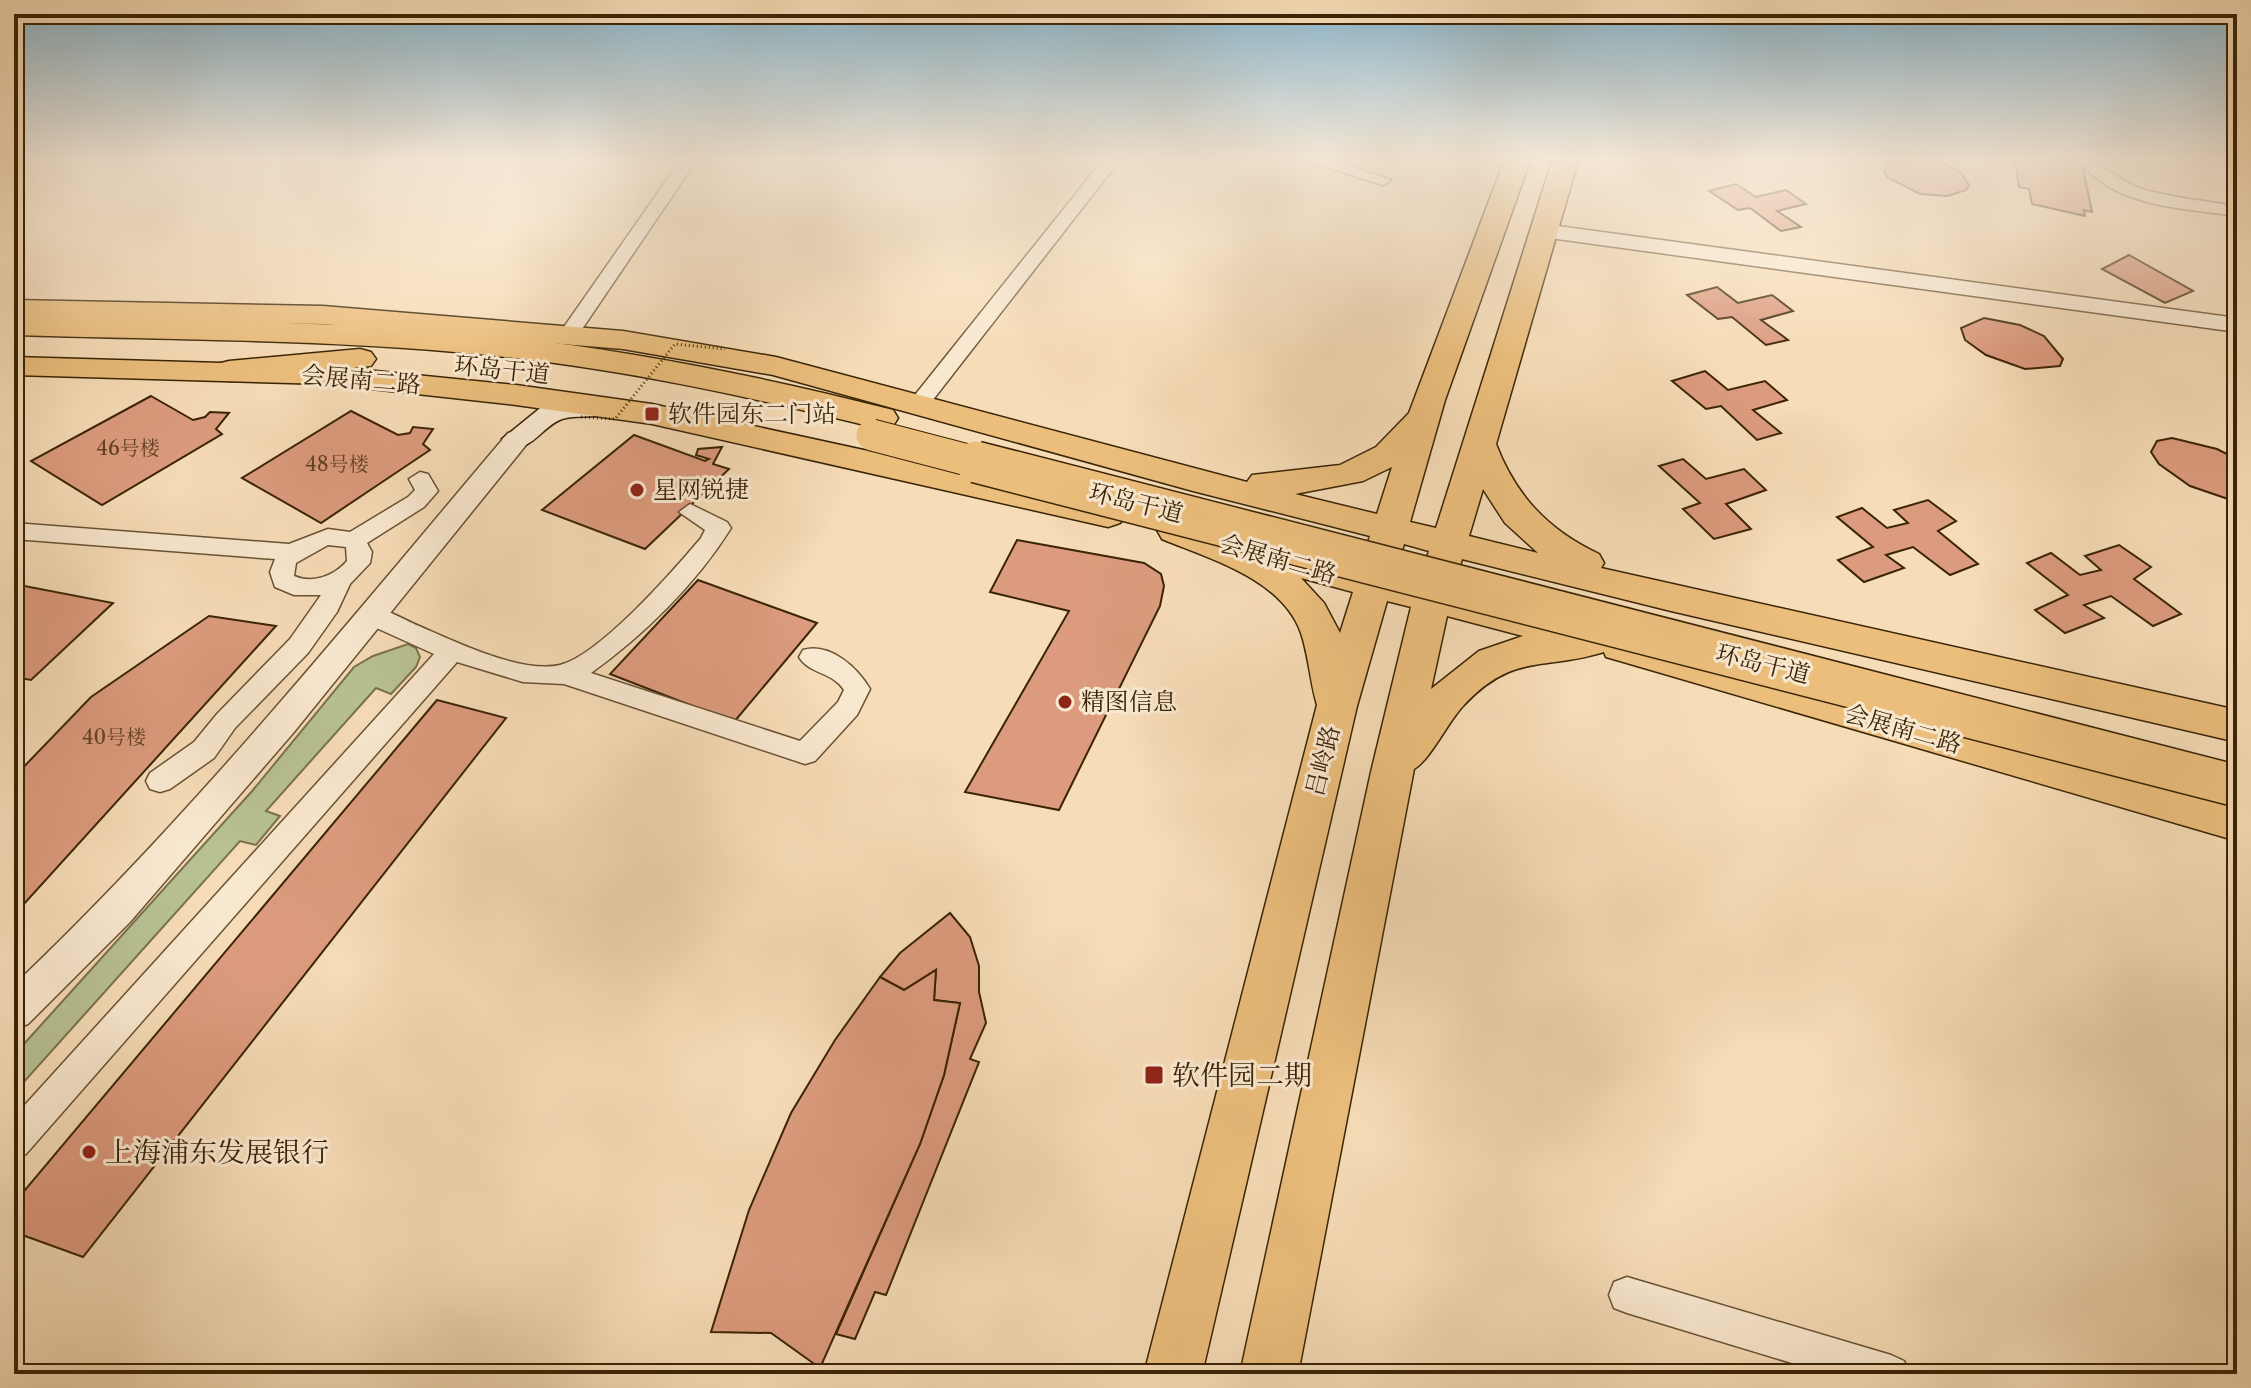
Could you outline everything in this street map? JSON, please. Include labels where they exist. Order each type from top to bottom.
[{"type":"highway","points":[[323,315],[385,347]]},
{"type":"highway","name":"环岛干道","points":[[14,326],[385,347],[877,427],[1070,469],[2237,759]]},
{"type":"highway","name":"环岛干道","points":[[14,344],[385,347]]},
{"type":"highway","points":[[229,371],[385,347]]},
{"type":"highway","name":"环岛干道","points":[[877,427],[2237,786]]},
{"type":"main road","name":"吕岭路","points":[[1173,1374],[1337,706],[1429,400],[1493,226]]},
{"type":"main road","points":[[1269,1374],[1392,772],[1431,602],[1545,226]]},
{"type":"main road","points":[[14,309],[323,315],[623,340],[776,366],[1193,480],[1390,529],[1671,598],[2237,726]]},
{"type":"main road","name":"会展南二路","points":[[14,366],[326,375],[516,395],[589,412],[652,414],[1175,530],[1431,602],[1597,640],[2237,823]]},
{"type":"main road","points":[[516,395],[527,405],[517,439]]},
{"type":"main road","points":[[1193,480],[1296,483],[1337,478],[1369,468],[1388,457],[1409,436],[1429,400]]},
{"type":"main road","points":[[517,439],[554,411],[589,412]]},
{"type":"main road","points":[[1478,441],[1489,476],[1512,509],[1540,539],[1558,552],[1671,598]]},
{"type":"main road","points":[[1193,480],[1175,530],[1276,577],[1300,600],[1312,615],[1323,643],[1337,706]]},
{"type":"main road","points":[[1392,772],[1442,700],[1487,665],[1507,654],[1597,640]]},
{"type":"street","points":[[569,334],[643,226]]},
{"type":"street","points":[[918,405],[1060,226]]},
{"type":"street","points":[[1543,231],[2237,325]]},
{"type":"street","points":[[14,1011],[117,911],[282,723],[517,439]]},
{"type":"street","points":[[14,531],[293,552],[328,537],[354,540],[416,502],[427,491],[420,479]]},
{"type":"street","points":[[567,675],[637,623],[709,547],[719,528],[690,512]]},
{"type":"street","points":[[293,552],[280,573],[288,585],[318,588],[340,580],[357,565],[361,548],[354,540]]},
{"type":"street","points":[[160,781],[204,750],[226,721],[299,646],[328,606],[340,580]]},
{"type":"street","points":[[370,615],[452,651],[532,673],[567,675],[805,753],[848,708],[857,689],[846,672],[812,657]]},
{"type":"street","points":[[14,1142],[452,651]]},
{"type":"street","points":[[1627,1295],[1891,1374]]},
{"type":"path","points":[[589,412],[615,419],[675,344],[725,349]]},
{"type":"green space","points":[[408,644],[416,648],[420,657],[416,667],[391,694],[376,688],[266,811],[280,816],[256,845],[240,841],[14,1093],[14,1055],[253,790],[354,667],[373,656]]},
{"type":"building","points":[[1774,226],[1801,227],[1781,231]]},
{"type":"building","points":[[2129,255],[2193,291],[2165,303],[2102,269]]},
{"type":"building","points":[[1717,287],[1738,303],[1772,295],[1793,311],[1761,320],[1788,340],[1766,345],[1732,317],[1718,319],[1687,295]]},
{"type":"building","points":[[1984,318],[2020,325],[2044,336],[2063,359],[2060,366],[2025,369],[1986,355],[1965,340],[1961,328]]},
{"type":"building","points":[[1705,371],[1728,390],[1765,381],[1787,400],[1753,410],[1781,433],[1757,440],[1721,406],[1706,409],[1672,381]]},
{"type":"building","points":[[151,396],[193,420],[210,412],[229,413],[216,429],[222,434],[102,505],[31,461]]},
{"type":"building","points":[[351,411],[398,435],[410,433],[413,427],[433,429],[423,444],[430,450],[321,523],[242,478]]},
{"type":"building","name":"星网锐捷","points":[[634,435],[705,461],[709,459],[696,455],[698,449],[722,447],[713,464],[729,469],[645,549],[542,510]]},
{"type":"building","points":[[2172,438],[2217,449],[2237,459],[2237,502],[2190,486],[2159,464],[2151,452],[2157,441]]},
{"type":"building","points":[[1683,459],[1706,479],[1744,469],[1766,490],[1726,504],[1751,529],[1714,539],[1683,509],[1700,503],[1659,466]]},
{"type":"building","points":[[1928,500],[1956,521],[1938,531],[1978,564],[1950,575],[1913,547],[1886,555],[1904,568],[1864,582],[1838,560],[1873,547],[1837,517],[1862,508],[1887,528],[1908,523],[1894,510]]},
{"type":"building","name":"精图信息","points":[[1017,540],[1144,563],[1161,574],[1164,586],[1160,606],[1059,810],[965,792],[1069,611],[990,592]]},
{"type":"building","points":[[2119,545],[2151,567],[2134,579],[2181,614],[2153,626],[2111,596],[2084,605],[2104,618],[2065,633],[2035,610],[2068,595],[2027,563],[2051,553],[2080,575],[2101,570],[2085,556]]},
{"type":"building","points":[[698,580],[817,623],[734,722],[610,674]]},
{"type":"building","points":[[14,584],[113,603],[31,680],[14,677]]},
{"type":"building","points":[[209,616],[276,626],[14,915],[14,777],[91,697]]},
{"type":"building","points":[[437,700],[506,718],[83,1257],[14,1232],[14,1203]]},
{"type":"building","points":[[950,913],[970,937],[979,966],[979,992],[986,1023],[970,1059],[979,1062],[886,1295],[875,1292],[855,1339],[836,1334],[920,1144],[944,1075],[960,1003],[934,1000],[936,970],[904,990],[880,977],[900,953]]},
{"type":"building","points":[[936,970],[934,1000],[960,1003],[944,1075],[920,1144],[820,1368],[771,1333],[711,1332],[749,1210],[791,1113],[835,1040],[880,977],[904,990]]},
{"type":"place","name":"软件园东二门站","points":[[652,414]]},
{"type":"place","name":"星网锐捷","points":[[637,490]]},
{"type":"place","name":"精图信息","points":[[1065,702]]},
{"type":"place","name":"软件园二期","points":[[1154,1075]]},
{"type":"place","name":"上海浦东发展银行","points":[[89,1152]]}]
